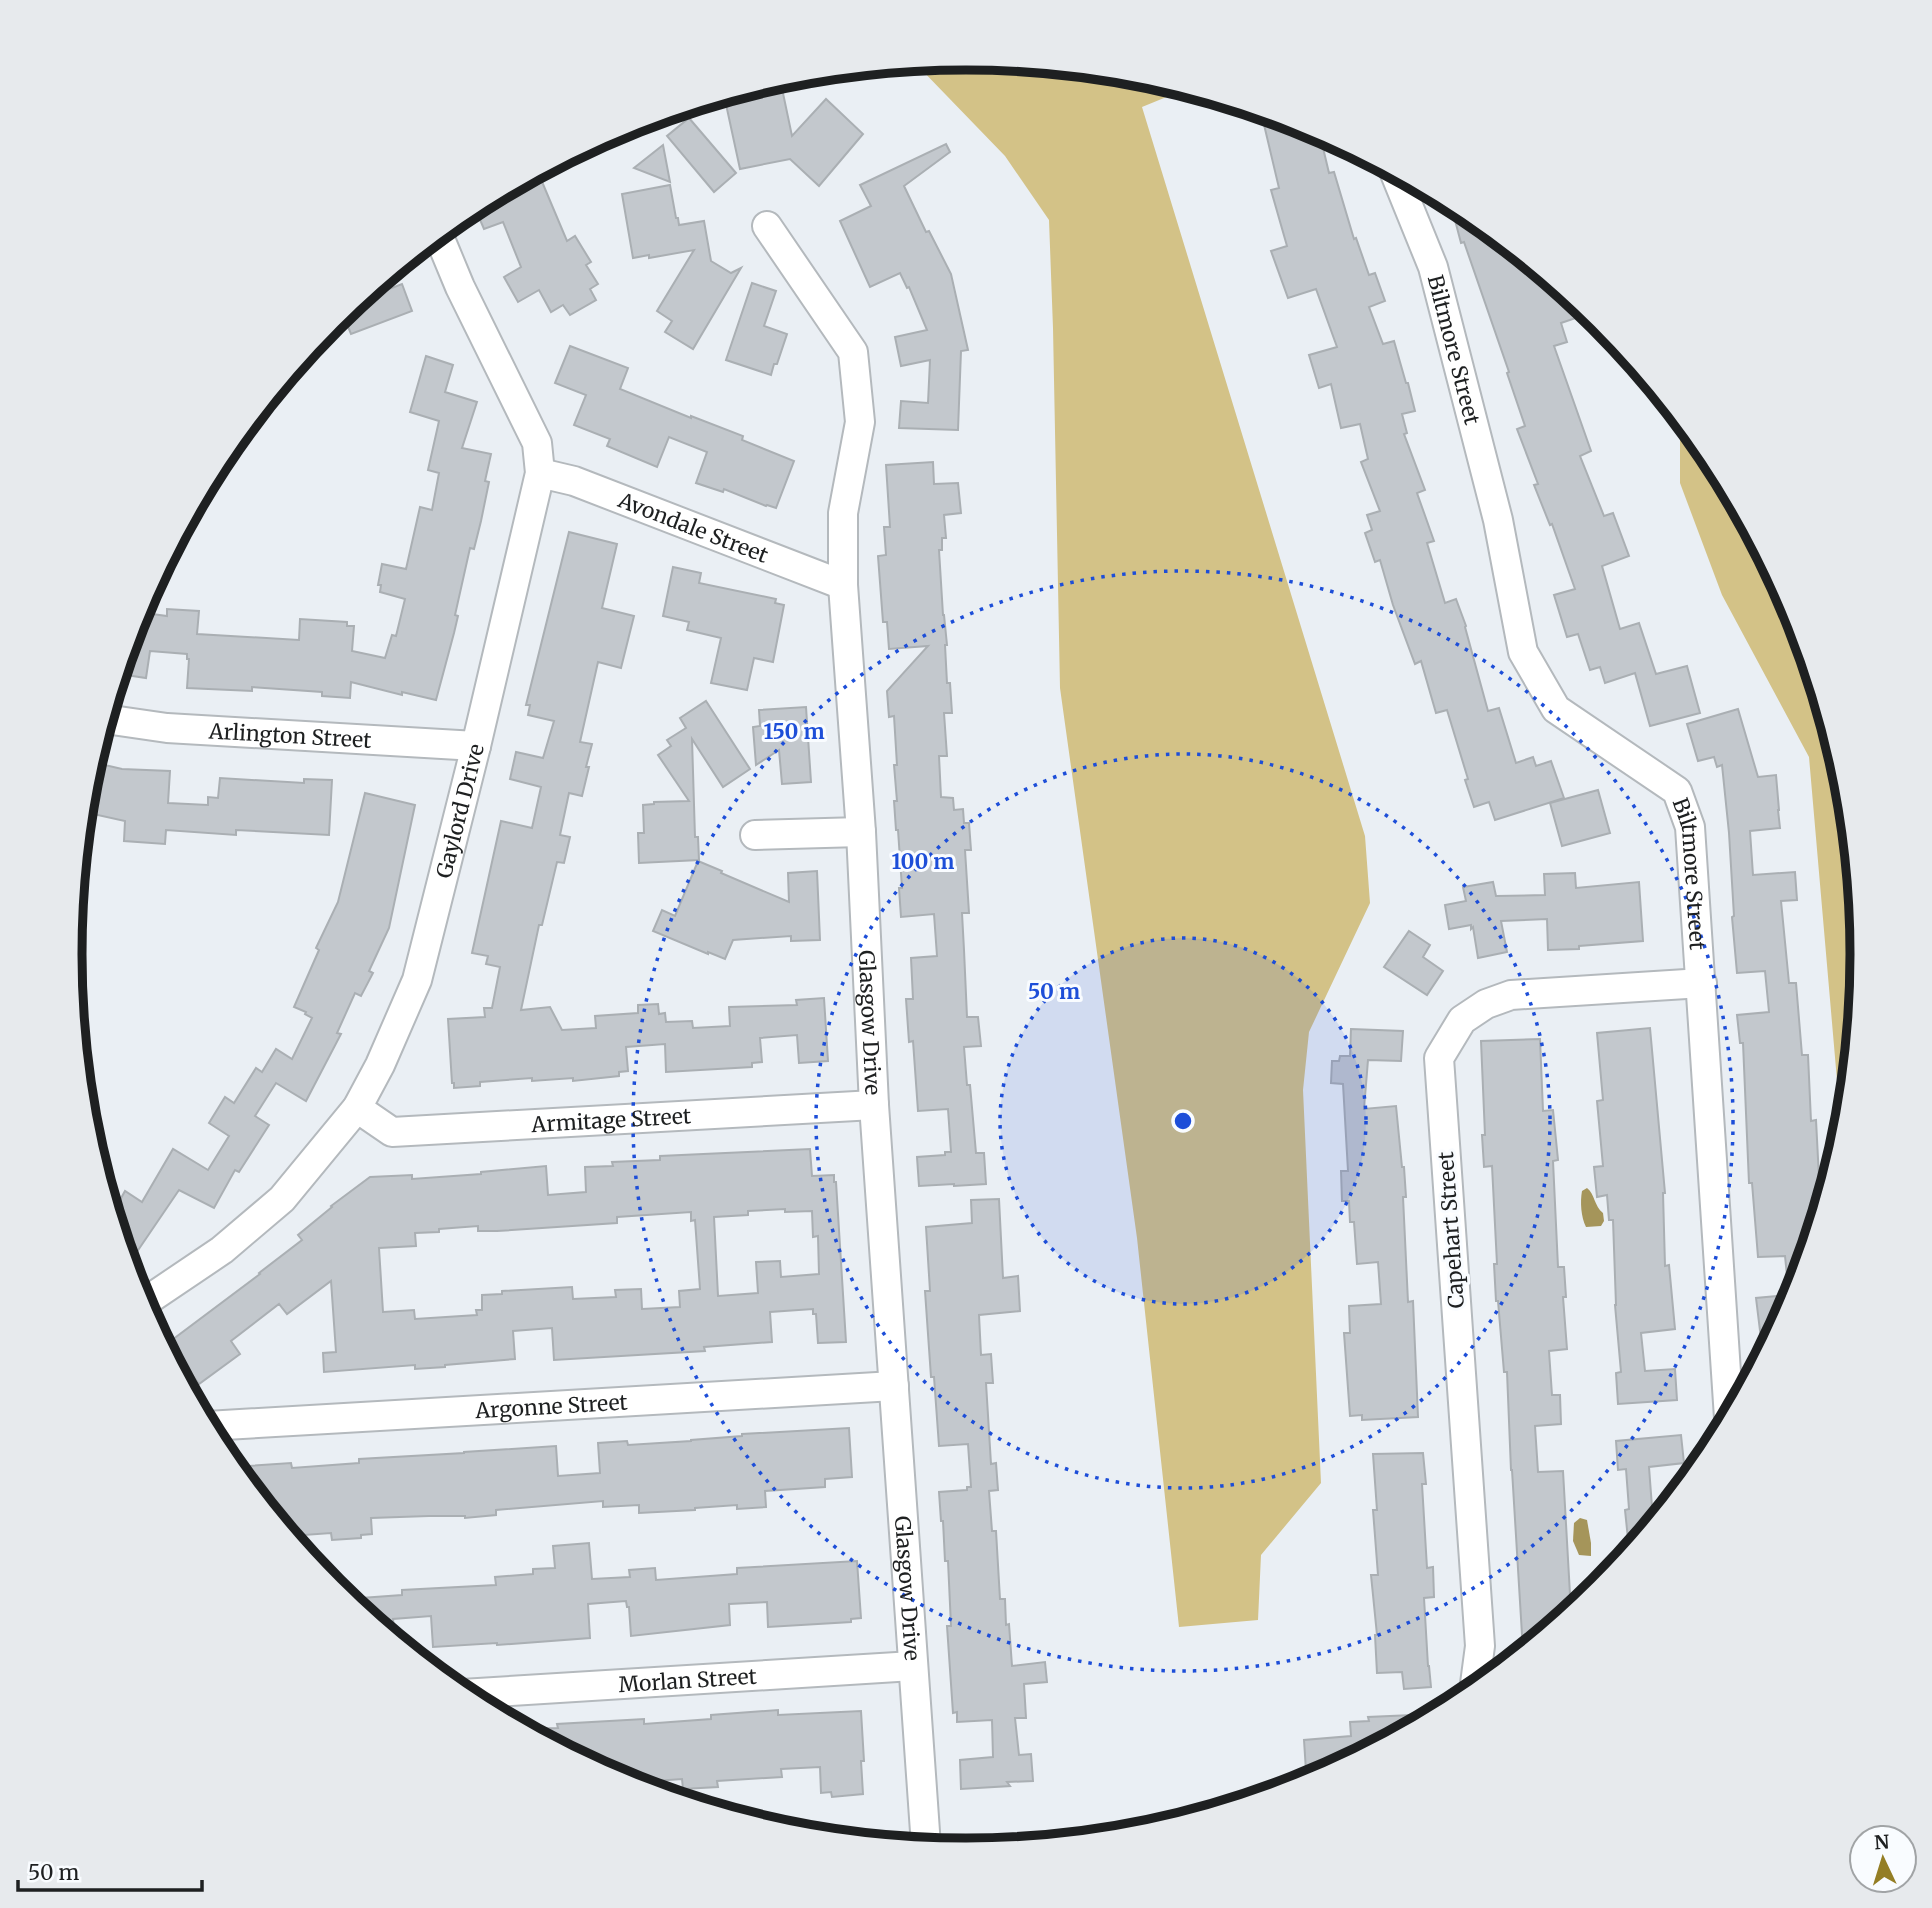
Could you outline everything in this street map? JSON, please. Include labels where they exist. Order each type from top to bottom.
[{"type":"street","name":"Biltmore Street","points":[[1399,183],[1433,267],[1498,520],[1523,652],[1556,709],[1677,791],[1690,827],[1728,1402]]},
{"type":"street","name":"Glasgow Drive","points":[[766,226],[853,352],[860,422],[844,513],[843,585],[861,832],[874,1105],[925,1837]]},
{"type":"street","name":"Gaylord Drive","points":[[152,1298],[222,1250],[282,1199],[357,1108],[380,1065],[417,980],[476,746],[540,473],[537,443],[460,287],[442,243]]},
{"type":"street","name":"Avondale Street","points":[[540,473],[574,481],[843,585]]},
{"type":"street","name":"Arlington Street","points":[[113,720],[167,728],[476,746]]},
{"type":"street","points":[[755,835],[861,832]]},
{"type":"street","name":"Capehart Street","points":[[1476,1675],[1480,1646],[1439,1058],[1462,1020],[1486,1004],[1511,995],[1702,983]]},
{"type":"street","name":"Armitage Street","points":[[357,1108],[391,1132],[874,1105]]},
{"type":"street","name":"Argonne Street","points":[[219,1425],[894,1386]]},
{"type":"street","name":"Morlan Street","points":[[481,1693],[913,1666]]},
{"type":"shaded area","points":[[923,71],[1024,72],[1081,78],[1172,95],[1142,107],[1365,836],[1370,903],[1309,1032],[1303,1090],[1321,1483],[1261,1555],[1258,1620],[1179,1627],[1137,1238],[1060,688],[1049,220],[1005,156]]},
{"type":"shaded area","points":[[1680,434],[1732,512],[1759,563],[1783,616],[1820,725],[1833,782],[1848,896],[1848,1012],[1838,1093],[1809,757],[1722,595],[1680,483]]},
{"type":"shaded area","points":[[1587,1188],[1603,1213],[1604,1221],[1601,1226],[1586,1227],[1584,1223],[1581,1195]]},
{"type":"shaded area","points":[[1580,1518],[1587,1520],[1591,1556],[1579,1555],[1573,1541],[1574,1523]]},
{"type":"building","points":[[782,90],[792,136],[826,99],[863,134],[819,186],[790,159],[740,169],[726,103],[737,100]]},
{"type":"building","points":[[689,118],[736,173],[714,192],[667,136]]},
{"type":"building","points":[[1263,122],[1322,145],[1329,173],[1334,172],[1354,239],[1356,238],[1369,275],[1375,273],[1385,301],[1369,307],[1383,344],[1394,341],[1408,383],[1415,411],[1402,414],[1407,433],[1404,434],[1425,490],[1417,493],[1434,541],[1427,543],[1445,603],[1456,599],[1466,626],[1488,711],[1499,708],[1516,763],[1533,757],[1536,766],[1551,761],[1564,798],[1495,820],[1489,802],[1474,807],[1447,710],[1436,713],[1421,661],[1415,664],[1380,560],[1375,562],[1365,533],[1372,530],[1367,515],[1380,511],[1361,462],[1368,459],[1360,424],[1341,428],[1331,384],[1319,388],[1309,355],[1337,347],[1316,289],[1288,298],[1271,251],[1287,246],[1271,190],[1279,188]]},
{"type":"building","points":[[946,144],[950,152],[904,186],[926,232],[929,231],[951,274],[968,350],[961,351],[958,430],[899,428],[901,401],[928,403],[930,360],[901,366],[895,337],[927,330],[909,287],[907,288],[900,273],[870,287],[840,221],[871,206],[860,185]]},
{"type":"building","points":[[663,145],[670,182],[634,168]]},
{"type":"building","points":[[541,179],[567,241],[575,236],[591,262],[586,265],[598,284],[590,289],[596,300],[570,315],[563,305],[551,312],[539,290],[518,302],[504,277],[521,267],[503,222],[484,229],[479,217]]},
{"type":"building","points":[[670,185],[679,225],[704,221],[711,261],[731,273],[741,268],[693,349],[665,332],[672,321],[657,311],[694,250],[633,258],[622,194]]},
{"type":"building","points":[[1454,217],[1549,289],[1579,317],[1561,323],[1567,342],[1554,346],[1591,451],[1580,456],[1604,516],[1613,513],[1629,556],[1602,566],[1620,629],[1639,623],[1656,674],[1687,666],[1700,713],[1650,726],[1635,673],[1605,683],[1600,667],[1590,670],[1578,634],[1567,637],[1554,595],[1575,589],[1552,524],[1550,525],[1534,485],[1538,484],[1517,429],[1525,426],[1507,373],[1509,372],[1464,242],[1461,243]]},
{"type":"building","points":[[752,283],[776,291],[764,326],[787,334],[771,375],[726,360]]},
{"type":"building","points":[[402,284],[412,311],[351,334],[347,324],[379,293]]},
{"type":"building","points":[[570,346],[628,368],[620,389],[743,436],[742,440],[794,461],[776,508],[724,489],[723,492],[696,483],[707,452],[669,437],[657,467],[607,446],[610,439],[574,425],[586,395],[555,383]]},
{"type":"building","points":[[426,356],[453,365],[445,392],[477,402],[462,448],[491,454],[485,481],[489,482],[481,521],[474,549],[470,548],[455,615],[458,616],[436,700],[402,692],[402,695],[351,682],[350,698],[322,696],[322,692],[252,687],[252,691],[187,688],[187,654],[150,651],[146,678],[127,675],[150,614],[167,616],[167,609],[199,611],[197,634],[299,640],[300,619],[347,622],[347,626],[354,626],[352,651],[385,658],[392,635],[396,636],[405,599],[380,592],[381,585],[378,585],[382,564],[406,569],[420,507],[432,510],[439,473],[428,470],[439,421],[410,412]]},
{"type":"building","points":[[933,462],[934,484],[958,483],[961,513],[944,515],[946,538],[942,538],[942,550],[939,550],[947,645],[947,683],[950,683],[952,713],[944,713],[947,756],[939,756],[941,797],[953,798],[954,810],[963,809],[964,823],[969,823],[971,850],[965,850],[969,913],[962,913],[967,1017],[978,1017],[981,1046],[964,1047],[976,1153],[984,1153],[986,1184],[954,1186],[919,1186],[917,1157],[951,1152],[948,1109],[918,1111],[913,1041],[909,1042],[906,999],[913,999],[911,958],[937,956],[934,914],[901,917],[899,888],[902,888],[894,801],[897,801],[894,765],[897,765],[894,716],[889,717],[887,691],[928,646],[889,649],[887,622],[883,622],[878,556],[886,555],[884,527],[890,527],[886,465]]},
{"type":"building","points":[[569,532],[617,544],[602,608],[634,616],[621,668],[598,662],[580,742],[592,744],[586,767],[589,767],[582,796],[569,793],[560,835],[570,837],[564,863],[557,862],[542,925],[539,925],[521,1010],[550,1007],[562,1030],[596,1028],[595,1016],[638,1013],[638,1005],[658,1004],[659,1014],[665,1013],[666,1022],[692,1021],[693,1028],[730,1026],[729,1007],[797,1005],[796,1000],[824,998],[828,1061],[799,1063],[797,1035],[760,1038],[762,1062],[752,1063],[752,1067],[666,1072],[665,1044],[626,1047],[628,1071],[619,1072],[619,1076],[573,1081],[573,1078],[532,1081],[532,1078],[480,1082],[480,1086],[454,1088],[448,1019],[485,1017],[484,1008],[492,1008],[500,967],[486,964],[488,956],[472,953],[501,821],[532,828],[541,787],[510,779],[516,752],[543,758],[554,721],[528,715],[530,705],[526,705]]},
{"type":"building","points":[[673,567],[701,573],[699,583],[776,599],[775,603],[784,605],[773,662],[754,658],[747,690],[711,683],[721,638],[687,630],[689,622],[663,616]]},
{"type":"building","points":[[706,701],[750,769],[723,787],[692,739],[695,837],[698,837],[699,860],[639,863],[638,833],[644,833],[643,805],[689,801],[658,755],[671,746],[667,740],[686,728],[680,718]]},
{"type":"building","points":[[806,707],[811,782],[782,784],[779,750],[756,765],[753,727],[760,726],[759,710]]},
{"type":"building","points":[[1738,709],[1758,777],[1776,775],[1780,828],[1750,831],[1753,875],[1795,872],[1797,900],[1781,901],[1789,983],[1796,983],[1802,1055],[1808,1055],[1811,1121],[1816,1120],[1819,1185],[1787,1280],[1785,1256],[1758,1257],[1752,1183],[1749,1183],[1743,1043],[1740,1043],[1737,1015],[1769,1012],[1765,971],[1737,973],[1722,765],[1717,767],[1714,757],[1698,761],[1687,724]]},
{"type":"building","points":[[103,765],[122,769],[170,771],[168,803],[208,805],[208,797],[218,798],[220,778],[304,783],[304,779],[332,780],[329,835],[236,830],[236,835],[166,830],[165,844],[124,841],[125,821],[94,814]]},
{"type":"building","points":[[1598,790],[1610,833],[1562,846],[1550,803]]},
{"type":"building","points":[[365,793],[415,805],[389,928],[369,971],[373,973],[361,996],[355,993],[337,1033],[341,1034],[306,1101],[276,1083],[255,1116],[269,1125],[239,1172],[235,1170],[214,1208],[179,1190],[135,1255],[117,1198],[120,1200],[125,1191],[142,1202],[173,1149],[208,1170],[229,1136],[209,1123],[225,1097],[234,1103],[256,1068],[262,1072],[276,1049],[292,1059],[312,1018],[294,1007],[319,950],[316,948],[338,902]]},
{"type":"building","points":[[698,861],[789,902],[788,873],[817,871],[820,940],[791,941],[791,936],[733,940],[725,959],[653,931],[662,910],[675,916]]},
{"type":"building","points":[[1575,873],[1576,888],[1639,882],[1643,941],[1548,950],[1547,919],[1501,921],[1507,952],[1478,958],[1471,925],[1449,929],[1445,905],[1466,901],[1463,887],[1493,882],[1496,896],[1545,895],[1544,874]]},
{"type":"building","points":[[1409,931],[1430,945],[1423,957],[1443,971],[1427,995],[1384,967]]},
{"type":"building","points":[[1650,1028],[1665,1193],[1665,1266],[1669,1265],[1675,1329],[1641,1333],[1645,1371],[1675,1369],[1677,1400],[1618,1404],[1616,1373],[1621,1372],[1615,1305],[1613,1220],[1609,1220],[1607,1195],[1597,1197],[1594,1167],[1603,1166],[1597,1101],[1603,1100],[1597,1033]]},
{"type":"building","points":[[1351,1029],[1403,1031],[1401,1061],[1368,1060],[1364,1109],[1396,1106],[1404,1167],[1408,1302],[1413,1301],[1418,1417],[1362,1420],[1362,1415],[1350,1416],[1344,1333],[1350,1333],[1349,1306],[1381,1304],[1378,1262],[1357,1264],[1354,1222],[1350,1222],[1349,1201],[1342,1201],[1341,1171],[1348,1171],[1343,1084],[1331,1083],[1332,1061],[1339,1061],[1340,1056],[1350,1056]]},
{"type":"building","points":[[1540,1039],[1543,1111],[1553,1110],[1558,1160],[1553,1161],[1558,1267],[1564,1267],[1567,1349],[1549,1351],[1552,1395],[1560,1395],[1561,1424],[1535,1426],[1538,1472],[1563,1471],[1570,1599],[1522,1640],[1507,1372],[1504,1372],[1496,1301],[1492,1166],[1484,1167],[1481,1041]]},
{"type":"building","points":[[810,1149],[812,1176],[834,1175],[836,1182],[846,1342],[818,1343],[816,1314],[813,1314],[813,1309],[770,1312],[772,1342],[704,1347],[705,1351],[554,1360],[552,1328],[513,1331],[515,1359],[445,1367],[415,1369],[415,1365],[324,1372],[323,1353],[336,1352],[331,1281],[287,1314],[279,1304],[231,1341],[240,1354],[199,1384],[182,1361],[171,1341],[302,1240],[298,1235],[370,1177],[412,1175],[412,1179],[546,1166],[548,1195],[586,1192],[585,1167],[613,1166],[612,1162],[660,1160],[660,1156]],"holes":[[[785,1209],[785,1212],[812,1211],[813,1237],[818,1236],[819,1274],[781,1277],[780,1261],[756,1262],[758,1293],[718,1296],[714,1217],[748,1215],[748,1211]],[[691,1212],[691,1221],[695,1220],[700,1289],[679,1291],[680,1307],[642,1309],[641,1289],[615,1290],[616,1297],[573,1299],[572,1287],[502,1291],[502,1294],[482,1295],[482,1310],[476,1310],[477,1315],[415,1319],[414,1310],[383,1312],[379,1248],[416,1246],[415,1233],[478,1226],[478,1231],[497,1231],[617,1223],[617,1217]]]},
{"type":"building","points":[[999,1199],[1003,1278],[1018,1276],[1020,1311],[979,1315],[981,1355],[991,1354],[993,1383],[986,1383],[991,1464],[996,1463],[998,1490],[989,1491],[992,1531],[996,1531],[1000,1599],[1005,1599],[1012,1666],[1045,1662],[1047,1682],[1024,1684],[1026,1718],[1015,1718],[1019,1755],[1031,1754],[1033,1781],[1007,1782],[1010,1786],[961,1789],[960,1760],[993,1757],[992,1720],[957,1722],[957,1712],[953,1713],[947,1626],[951,1626],[948,1561],[945,1561],[939,1492],[967,1490],[967,1487],[971,1487],[968,1444],[939,1446],[925,1291],[930,1291],[926,1227],[972,1223],[971,1200]]},
{"type":"building","points":[[1781,1296],[1761,1340],[1756,1298]]},
{"type":"building","points":[[849,1428],[852,1477],[825,1479],[825,1487],[765,1491],[766,1507],[737,1509],[737,1505],[639,1513],[639,1505],[603,1507],[603,1501],[496,1510],[496,1515],[465,1518],[371,1518],[372,1534],[361,1535],[361,1538],[332,1540],[331,1533],[300,1535],[246,1466],[291,1463],[292,1468],[359,1463],[359,1459],[556,1446],[558,1476],[600,1473],[598,1443],[627,1441],[628,1445],[742,1434]]},
{"type":"building","points":[[1681,1435],[1684,1463],[1649,1467],[1652,1507],[1655,1507],[1628,1539],[1625,1510],[1629,1509],[1626,1469],[1618,1470],[1616,1441]]},
{"type":"building","points":[[1423,1453],[1427,1568],[1433,1567],[1434,1597],[1424,1598],[1431,1687],[1404,1689],[1402,1672],[1377,1673],[1377,1635],[1371,1575],[1378,1575],[1373,1510],[1377,1510],[1373,1454]]},
{"type":"building","points":[[589,1543],[592,1579],[630,1577],[629,1570],[655,1568],[656,1580],[737,1574],[737,1568],[857,1561],[861,1618],[851,1619],[851,1622],[768,1627],[767,1602],[729,1604],[730,1625],[631,1636],[629,1607],[626,1601],[588,1604],[590,1638],[433,1647],[431,1616],[393,1619],[394,1628],[361,1598],[402,1595],[402,1590],[496,1585],[495,1577],[533,1574],[533,1569],[555,1568],[553,1546]]},
{"type":"building","points":[[778,1710],[778,1715],[861,1711],[863,1794],[832,1797],[831,1792],[821,1793],[820,1767],[781,1769],[782,1777],[717,1781],[718,1787],[683,1789],[682,1779],[655,1781],[575,1747],[540,1729],[558,1728],[557,1724],[644,1719],[644,1724],[711,1719],[711,1715]]},
{"type":"building","points":[[1416,1715],[1357,1747],[1306,1770],[1304,1740],[1351,1736],[1350,1722],[1369,1721],[1368,1717]]}]
